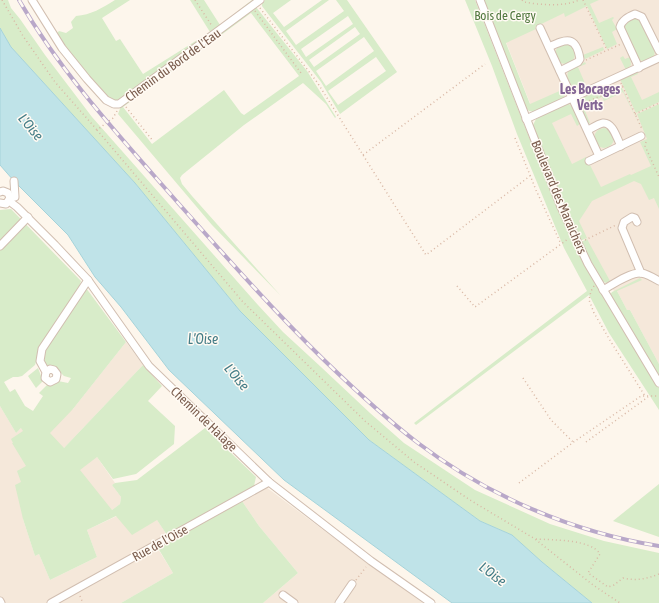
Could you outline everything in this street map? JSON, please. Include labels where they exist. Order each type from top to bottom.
[{"type":"street","name":"Chemin du Bord de l'Eau","points":[[32,0],[62,48],[106,100],[114,104],[121,103],[256,3]]},
{"type":"street","name":"Boulevard des Maraichers","points":[[480,0],[561,207],[603,290],[659,383]]},
{"type":"street","points":[[638,68],[620,27],[625,19],[633,15],[640,15],[643,18],[659,51]]},
{"type":"street","points":[[540,28],[599,156]]},
{"type":"street","points":[[549,47],[568,40],[574,45],[579,54],[580,60],[560,71]]},
{"type":"street","points":[[526,119],[659,58]]},
{"type":"street","points":[[588,130],[603,124],[609,125],[613,129],[621,146]]},
{"type":"street","points":[[589,160],[644,137]]},
{"type":"street","points":[[0,204],[4,205],[16,197],[14,181]]},
{"type":"street","name":"Chemin de Halage","points":[[0,191],[8,192],[10,200],[88,280],[149,366],[269,482],[371,560],[431,603]]},
{"type":"street","points":[[0,246],[28,217]]},
{"type":"street","points":[[637,222],[635,218],[632,217],[622,226],[641,273]]},
{"type":"street","points":[[603,290],[630,276],[641,273],[659,281]]},
{"type":"street","points":[[46,372],[40,361],[42,349],[88,280]]},
{"type":"street","name":"Rue de l'Oise","points":[[50,603],[269,482]]},
{"type":"street","points":[[339,603],[352,584]]},
{"type":"street","points":[[283,595],[294,603]]},
{"type":"path","points":[[2,0],[23,36],[56,82],[243,302],[365,421],[414,462],[470,500],[535,539],[593,585],[620,603]]},
{"type":"path","points":[[194,0],[216,32]]},
{"type":"path","points":[[522,0],[524,2],[541,5],[572,4],[579,0]]},
{"type":"path","points":[[583,0],[607,50]]},
{"type":"path","points":[[256,3],[301,72]]},
{"type":"path","points":[[256,3],[317,82],[426,255],[530,176]]},
{"type":"path","points":[[580,60],[584,61],[626,42]]},
{"type":"path","points":[[363,155],[485,64]]},
{"type":"path","points":[[618,77],[635,114],[644,137],[645,146],[659,177]]},
{"type":"path","points":[[577,106],[622,86]]},
{"type":"path","points":[[97,130],[113,118],[121,103],[154,141]]},
{"type":"path","points":[[635,114],[659,103]]},
{"type":"path","points":[[515,138],[530,176],[562,244]]},
{"type":"path","points":[[578,242],[624,223]]},
{"type":"path","points":[[457,286],[475,307],[574,234]]},
{"type":"path","points":[[598,281],[593,287],[589,300],[611,342],[645,396]]},
{"type":"path","points":[[523,378],[552,420],[574,442]]},
{"type":"path","points":[[519,483],[574,442],[641,396],[659,396]]},
{"type":"path","points":[[586,442],[648,397]]},
{"type":"path","points":[[535,539],[572,541],[595,548],[600,554],[588,573],[608,587],[614,585],[623,578],[632,580],[646,579],[659,574]]},
{"type":"path","points":[[352,584],[371,560]]},
{"type":"shaded area","points":[[579,0],[659,0],[659,364],[630,310],[627,310],[617,291],[615,293],[589,248],[570,205],[502,32]]},
{"type":"shaded area","points":[[126,342],[143,365],[64,448],[97,457],[115,483],[112,485],[121,497],[120,504],[112,510],[23,519],[35,556],[39,554],[50,580],[97,557],[87,530],[117,516],[157,520],[171,541],[158,549],[173,573],[121,603],[0,603],[0,406],[16,433],[21,428],[73,409]]},
{"type":"shaded area","points":[[266,487],[423,603],[263,603],[298,573],[259,526],[242,501]]},
{"type":"green space","points":[[0,0],[8,0],[11,8],[92,117],[258,305],[283,332],[370,413],[404,443],[475,490],[550,524],[604,541],[659,553],[659,603],[592,603],[512,535],[480,521],[369,440],[240,311],[135,183],[11,47],[0,28]]},
{"type":"green space","points":[[115,0],[130,0],[102,18],[116,41],[120,39],[143,74],[210,32],[190,0],[204,0],[220,25],[212,33],[120,100],[110,100],[92,84],[56,34],[59,31],[66,33],[73,28],[71,22],[76,16],[92,13]]},
{"type":"green space","points":[[252,0],[256,0],[222,25],[220,25]]},
{"type":"green space","points":[[265,0],[291,0],[273,13],[284,27],[322,0],[329,0],[286,31],[296,45],[344,11],[336,0],[347,0],[397,72],[340,114],[321,82],[262,6],[262,3]],"holes":[[[348,16],[353,24],[306,57],[301,49]],[[355,27],[360,34],[314,67],[309,60]],[[364,37],[374,51],[326,86],[316,71]],[[376,57],[386,71],[338,105],[328,91]]]},
{"type":"green space","points":[[465,0],[475,0],[557,208],[591,277],[659,388],[659,410],[609,333],[589,295],[416,425],[414,423],[587,291],[564,248],[517,134],[492,66]]},
{"type":"green space","name":"Bois de Cergy","points":[[484,0],[599,0],[590,4],[599,23],[613,17],[614,18],[612,20],[617,29],[612,32],[617,44],[607,49],[587,6],[565,17],[564,13],[535,27],[536,29],[506,43],[530,104],[564,89],[564,98],[535,112],[529,111],[526,108]]},
{"type":"green space","points":[[256,7],[307,71],[336,117],[335,118],[326,104],[303,83],[244,125],[180,178],[182,184],[192,196],[281,296],[212,225],[118,114],[121,106]],"holes":[[[251,13],[299,76],[244,115],[224,90],[152,144],[123,107]]]},
{"type":"green space","points":[[633,18],[640,20],[655,49],[654,57],[645,62],[637,59],[624,29],[624,24]]},
{"type":"green space","points":[[565,44],[572,47],[575,54],[572,61],[565,64],[558,61],[555,54],[558,47]]},
{"type":"green space","points":[[603,47],[604,50],[585,59],[583,55]]},
{"type":"green space","points":[[623,56],[625,59],[630,57],[631,65],[626,70],[620,58]]},
{"type":"green space","points":[[585,62],[586,64],[578,67],[587,88],[579,92],[572,90],[567,78],[568,72]]},
{"type":"green space","points":[[637,71],[638,74],[631,77],[642,100],[659,92],[659,102],[636,113],[620,79]]},
{"type":"green space","points":[[622,88],[642,130],[623,92],[604,101],[602,97],[583,106],[590,123],[588,124],[579,105],[581,98],[599,89],[602,96]]},
{"type":"green space","points":[[568,103],[574,109],[581,123],[577,126],[571,114],[552,123],[572,164],[586,157],[601,187],[651,166],[640,142],[647,139],[637,114],[659,104],[659,209],[654,198],[649,200],[641,184],[634,181],[592,201],[579,221],[587,238],[580,241],[533,125],[536,119]]},
{"type":"green space","points":[[604,128],[611,131],[614,138],[611,145],[604,148],[597,145],[594,138],[597,131]]},
{"type":"green space","points":[[11,209],[81,281],[79,287],[40,350],[35,365],[22,376],[13,377],[4,382],[10,392],[15,389],[25,406],[33,411],[43,396],[39,393],[47,385],[52,385],[58,381],[68,383],[71,378],[64,376],[57,369],[46,367],[43,353],[86,288],[126,342],[73,409],[50,433],[64,448],[143,365],[162,386],[148,401],[175,426],[174,444],[136,474],[113,479],[97,457],[80,470],[112,510],[120,504],[121,497],[112,485],[115,483],[137,480],[205,428],[256,477],[254,486],[167,535],[157,520],[132,535],[116,516],[87,530],[97,557],[50,580],[39,554],[35,556],[23,519],[15,485],[21,482],[17,471],[26,466],[11,439],[23,431],[21,428],[16,433],[0,406],[0,210]]},
{"type":"green space","points":[[587,239],[610,281],[606,283],[602,281],[581,242]]},
{"type":"green space","points":[[640,278],[642,280],[617,291],[627,310],[630,310],[659,364],[659,376],[610,295],[612,292]]},
{"type":"green space","points":[[38,368],[43,381],[36,388],[28,376]]},
{"type":"green space","points":[[659,484],[659,537],[613,521]]},
{"type":"green space","points":[[242,501],[259,526],[298,573],[263,603],[121,603],[173,573],[158,548]]},
{"type":"water","name":"L’Oise","points":[[0,28],[11,47],[135,183],[240,311],[369,440],[480,521],[512,535],[592,603],[452,603],[284,480],[169,370],[121,307],[95,277],[68,235],[0,165]]},
{"type":"railway","points":[[19,0],[36,28],[74,81],[136,155],[286,322],[335,371],[382,413],[418,443],[445,462],[502,495],[563,521],[627,540],[659,546]]},
{"type":"district","name":"Les Bocages Verts","points":[[590,98]]},
{"type":"water label","name":"L'Oise","points":[[31,127]]},
{"type":"water label","name":"L'Oise","points":[[237,377]]},
{"type":"water label","name":"L'Oise","points":[[493,574]]}]
